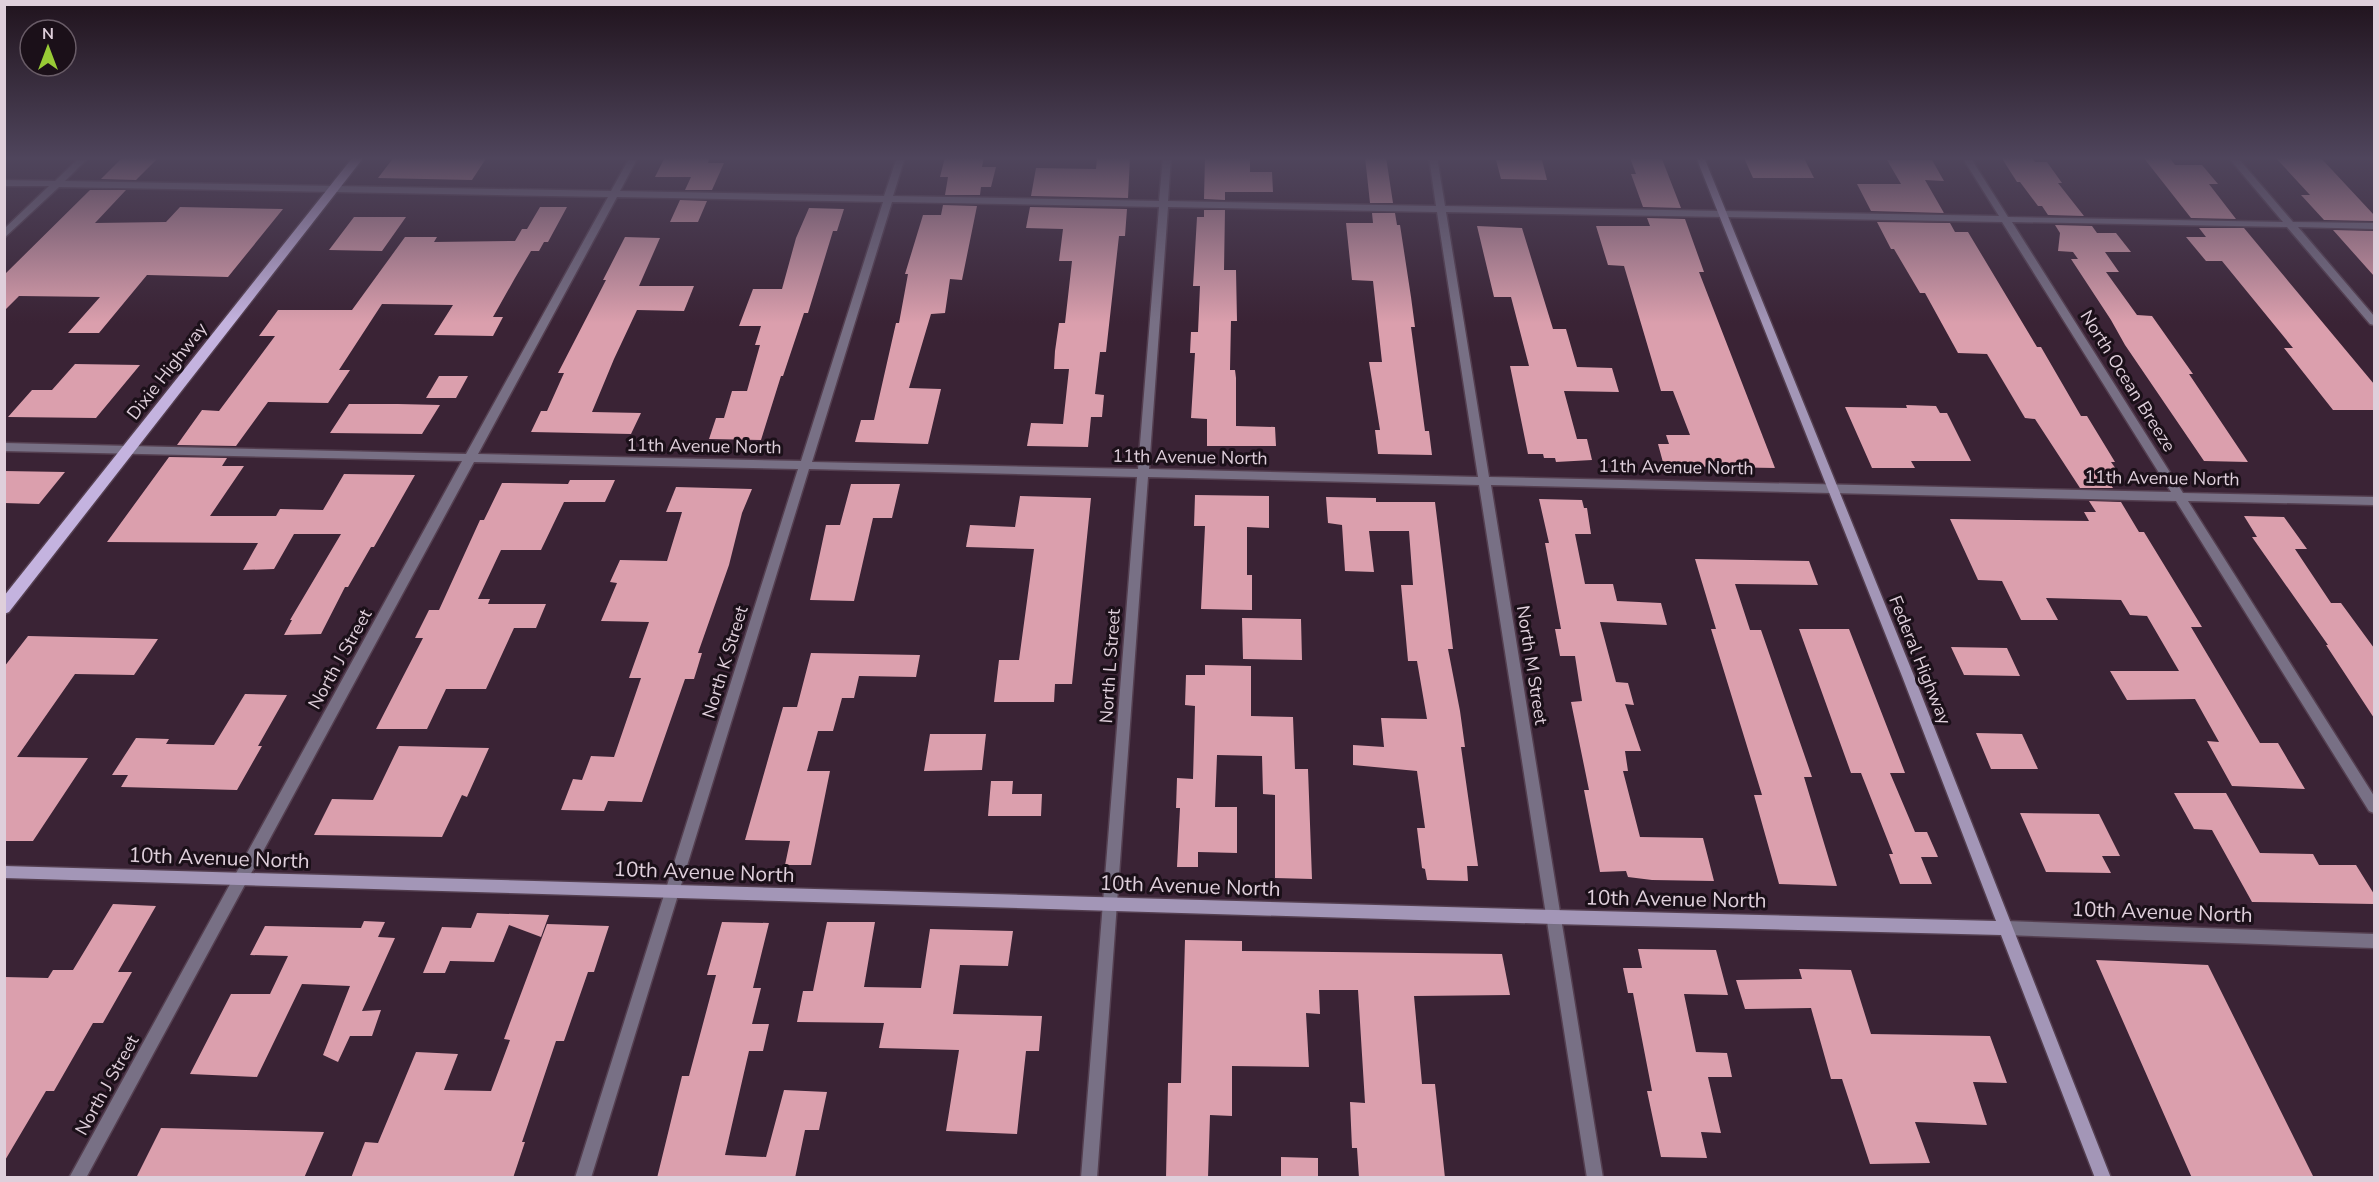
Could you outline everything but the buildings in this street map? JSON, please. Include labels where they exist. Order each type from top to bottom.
[{"type":"main road","name":"Dixie Highway","points":[[4,608],[316,212]]},
{"type":"main road","name":"Federal Highway","points":[[1722,213],[1908,676],[2103,1178]]},
{"type":"main road","name":"10th Avenue North","points":[[4,872],[1110,905],[2006,928]]},
{"type":"street","points":[[4,235],[28,212]]},
{"type":"street","name":"North J Street","points":[[77,1178],[604,212]]},
{"type":"street","name":"North K Street","points":[[583,1178],[884,212]]},
{"type":"street","name":"North L Street","points":[[1089,1178],[1162,212]]},
{"type":"street","name":"North M Street","points":[[1442,212],[1595,1178]]},
{"type":"street","points":[[1663,212],[2374,226]]},
{"type":"street","name":"North Ocean Breeze","points":[[2001,212],[2374,807]]},
{"type":"street","points":[[2280,212],[2374,322]]},
{"type":"street","name":"11th Avenue North","points":[[4,447],[2374,501]]},
{"type":"street","name":"10th Avenue North","points":[[2006,928],[2374,940]]}]
